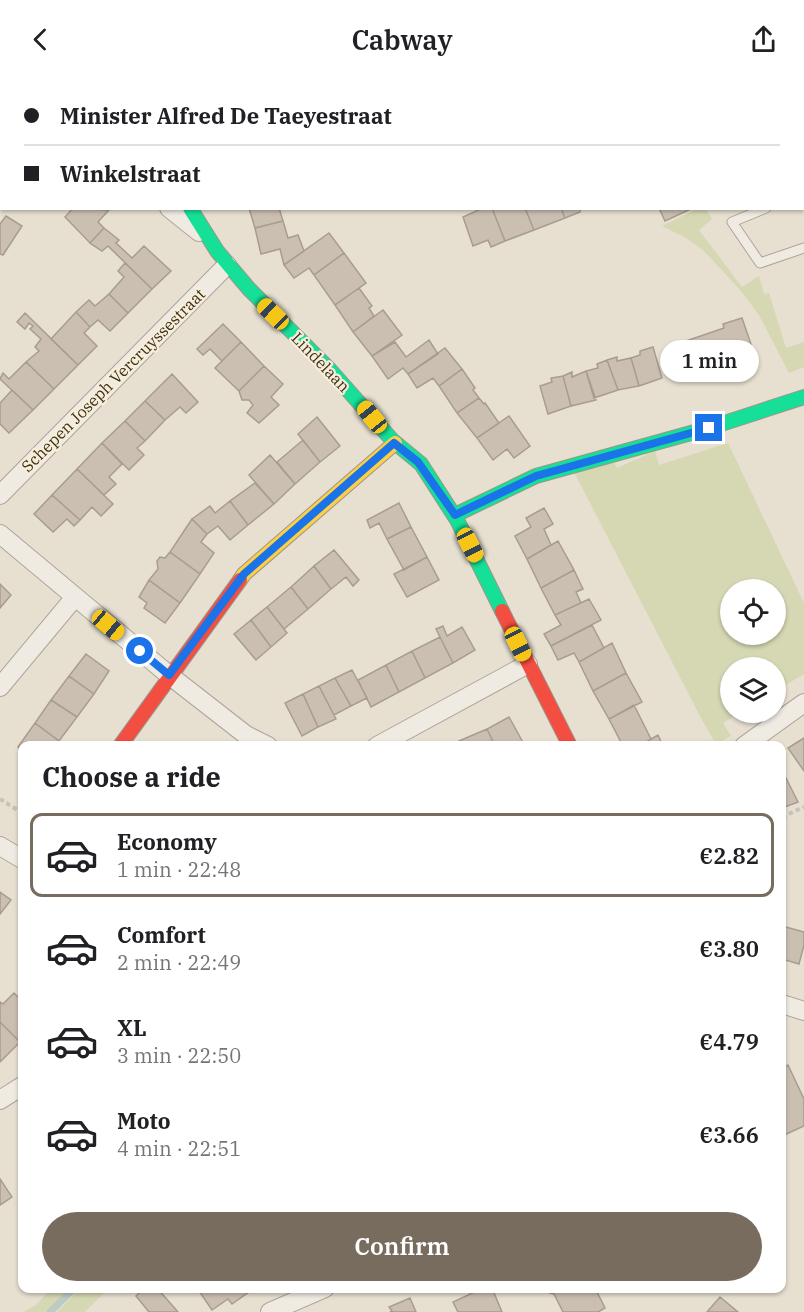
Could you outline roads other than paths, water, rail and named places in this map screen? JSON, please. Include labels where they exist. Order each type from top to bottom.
[{"type":"street","name":"Lindelaan","points":[[172,210],[203,235],[258,299],[320,359],[362,404],[394,443],[418,462],[455,515],[567,741]]},
{"type":"street","name":"Lindelaan","points":[[191,210],[203,235]]},
{"type":"street","points":[[203,235],[206,210]]},
{"type":"street","name":"Schepen Joseph Vercruyssestraat","points":[[0,495],[227,265]]},
{"type":"street","points":[[455,515],[536,476],[709,428],[804,398]]},
{"type":"street","points":[[123,741],[244,574],[394,443]]},
{"type":"street","points":[[0,534],[169,675],[246,735],[258,741]]},
{"type":"street","points":[[0,687],[75,597]]},
{"type":"street","points":[[386,741],[528,664]]},
{"type":"street","points":[[751,741],[804,704]]},
{"type":"street","points":[[0,846],[18,857]]},
{"type":"street","points":[[786,1005],[804,1011]]},
{"type":"street","points":[[0,1100],[18,1089]]},
{"type":"street","points":[[270,1312],[314,1293]]},
{"type":"lane","points":[[761,210],[732,222],[760,263],[804,248]]},
{"type":"waterway","points":[[50,1312],[70,1293]]}]
